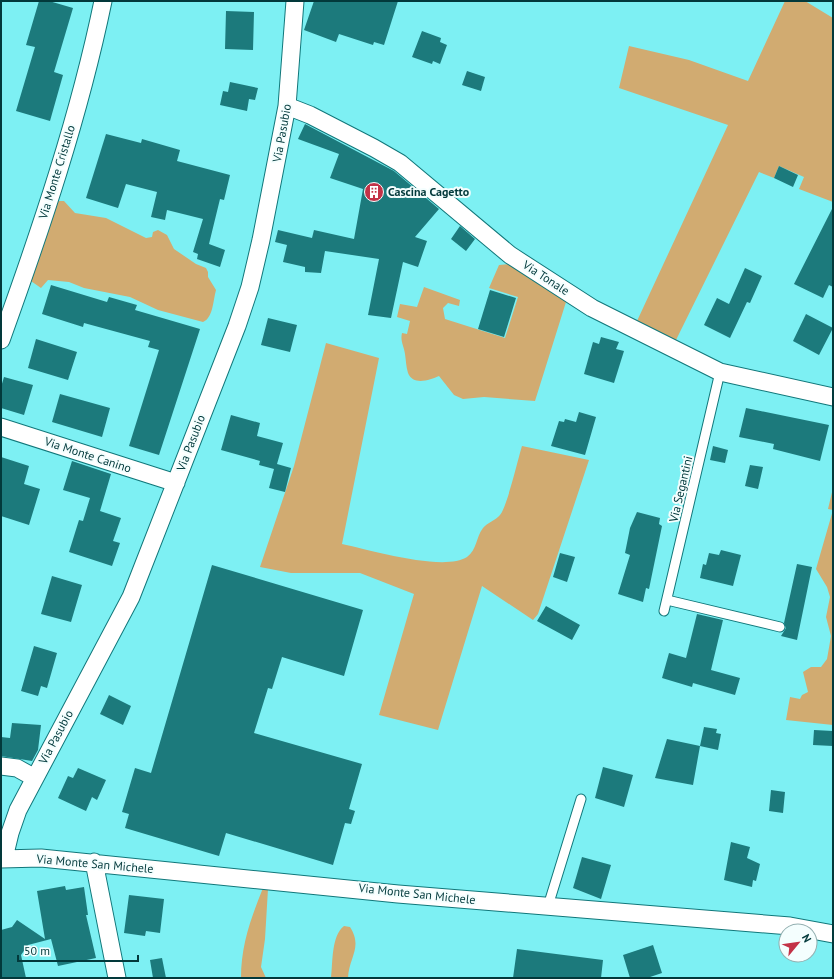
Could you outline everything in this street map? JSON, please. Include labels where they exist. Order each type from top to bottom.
[{"type":"street","name":"Via Monte Cristallo","points":[[1,340],[49,204],[68,140],[103,1]]},
{"type":"street","name":"Via Pasubio","points":[[2,858],[13,822],[131,597],[250,287],[261,240],[287,106],[295,1]]},
{"type":"street","name":"Via Tonale","points":[[287,106],[310,115],[400,163],[510,255],[586,304],[720,372],[833,397]]},
{"type":"street","name":"Via Monte Canino","points":[[1,427],[176,483]]},
{"type":"street","points":[[1,766],[17,768],[35,778]]},
{"type":"street","name":"Via Monte San Michele","points":[[2,858],[41,858],[94,862],[398,894],[830,930]]},
{"type":"street","points":[[94,862],[117,978]]},
{"type":"lane","name":"Via Segantini","points":[[664,611],[720,372]]},
{"type":"lane","points":[[667,600],[780,627]]},
{"type":"lane","points":[[548,906],[581,798]]},
{"type":"shaded area","points":[[785,1],[805,1],[833,18],[833,202],[799,189],[804,177],[779,166],[774,178],[759,172],[676,340],[637,321],[728,125],[619,88],[629,46],[689,60],[748,81]]},
{"type":"shaded area","points":[[59,201],[64,201],[75,213],[106,218],[146,238],[152,237],[153,232],[158,230],[167,235],[174,249],[196,264],[206,268],[208,277],[216,290],[209,317],[203,322],[158,310],[130,297],[84,288],[69,282],[48,280],[41,288],[28,279],[50,206]]},
{"type":"shaded area","points":[[510,264],[566,302],[535,401],[484,397],[463,399],[454,395],[439,376],[422,381],[414,380],[410,377],[407,371],[405,351],[401,339],[402,333],[407,334],[410,321],[397,317],[400,304],[417,307],[424,287],[460,300],[459,306],[448,303],[443,308],[445,319],[505,338],[518,297],[489,288],[499,265]]},
{"type":"shaded area","points":[[326,343],[379,358],[342,544],[388,555],[425,561],[456,561],[467,557],[473,551],[483,528],[498,517],[503,510],[522,446],[589,460],[538,614],[533,620],[482,586],[438,730],[379,715],[414,594],[360,573],[291,573],[260,567],[294,466]]},
{"type":"shaded area","points":[[833,488],[833,510],[828,509]]},
{"type":"shaded area","points":[[833,510],[833,725],[786,720],[790,697],[800,699],[802,695],[808,692],[803,672],[811,667],[821,667],[827,659],[831,636],[826,617],[830,597],[827,587],[816,569]]},
{"type":"shaded area","points":[[263,888],[268,889],[265,939],[261,967],[266,978],[241,978],[241,966],[245,943]]},
{"type":"shaded area","points":[[344,926],[350,927],[354,934],[355,940],[348,978],[331,978],[335,943],[340,930]]},
{"type":"building","points":[[39,1],[49,1],[73,8],[54,72],[63,75],[50,121],[16,111],[35,47],[26,45]]},
{"type":"building","points":[[314,1],[398,1],[384,45],[374,42],[373,45],[339,34],[336,42],[304,30]]},
{"type":"building","points":[[226,11],[254,12],[253,50],[225,49]]},
{"type":"building","points":[[422,31],[441,38],[440,42],[447,45],[440,64],[433,61],[432,64],[412,57]]},
{"type":"building","points":[[467,71],[485,77],[481,91],[462,85]]},
{"type":"building","points":[[230,82],[258,88],[255,100],[249,99],[247,111],[220,105],[223,91],[228,92]]},
{"type":"building","points":[[305,124],[394,171],[439,209],[415,237],[427,241],[418,267],[403,262],[391,318],[368,315],[379,259],[325,251],[321,273],[305,272],[305,267],[283,262],[287,245],[275,242],[278,230],[312,238],[314,230],[354,239],[363,189],[330,178],[339,154],[298,139]]},
{"type":"building","points":[[106,134],[141,143],[142,139],[180,150],[177,161],[230,175],[224,200],[220,199],[209,244],[225,250],[220,267],[197,259],[198,254],[193,252],[203,219],[167,210],[165,220],[151,217],[157,192],[126,184],[118,208],[86,198]]},
{"type":"building","points":[[779,166],[798,175],[793,187],[774,178]]},
{"type":"building","points":[[833,207],[833,287],[829,285],[823,298],[794,284]]},
{"type":"building","points":[[460,226],[475,239],[466,251],[451,239]]},
{"type":"building","points":[[745,268],[762,276],[750,303],[747,302],[730,338],[704,325],[717,298],[729,304]]},
{"type":"building","points":[[51,285],[107,302],[109,297],[137,305],[135,310],[200,329],[159,455],[129,446],[159,350],[148,347],[150,341],[84,323],[83,327],[42,314]]},
{"type":"building","points":[[490,290],[516,298],[504,337],[478,329]]},
{"type":"building","points":[[806,314],[833,328],[819,355],[793,341]]},
{"type":"building","points":[[268,318],[297,325],[290,352],[261,345]]},
{"type":"building","points":[[601,337],[619,342],[616,349],[624,351],[614,383],[584,374],[593,342],[599,344]]},
{"type":"building","points":[[36,339],[77,352],[68,380],[28,368]]},
{"type":"building","points":[[4,377],[33,385],[24,415],[1,408],[1,387]]},
{"type":"building","points":[[60,394],[110,408],[102,437],[52,422]]},
{"type":"building","points":[[746,408],[829,425],[820,461],[773,449],[774,444],[739,437]]},
{"type":"building","points":[[579,412],[596,417],[585,455],[551,446],[559,421],[564,422],[565,419],[576,422]]},
{"type":"building","points":[[231,415],[260,423],[257,436],[283,443],[277,464],[291,468],[285,492],[269,488],[274,469],[259,465],[260,461],[221,450]]},
{"type":"building","points":[[713,446],[728,450],[725,463],[710,460]]},
{"type":"building","points":[[1,457],[29,466],[24,484],[40,489],[29,525],[1,516]]},
{"type":"building","points":[[72,461],[111,474],[100,511],[121,518],[113,541],[120,543],[112,566],[69,552],[79,520],[83,521],[90,498],[63,490]]},
{"type":"building","points":[[750,465],[763,467],[758,489],[745,486]]},
{"type":"building","points":[[637,512],[660,518],[659,524],[662,526],[649,589],[646,588],[643,602],[618,594],[630,555],[625,553],[630,528]]},
{"type":"building","points":[[721,550],[741,555],[733,586],[700,578],[703,564],[706,565],[709,553],[719,555]]},
{"type":"building","points":[[560,553],[575,557],[567,582],[553,577]]},
{"type":"building","points":[[797,564],[812,567],[797,640],[781,636],[786,628],[784,623]]},
{"type":"building","points":[[212,565],[363,610],[344,676],[282,657],[272,689],[268,688],[254,733],[362,764],[349,809],[355,811],[351,824],[345,823],[333,865],[226,833],[219,856],[125,828],[129,814],[122,812],[135,768],[151,773]]},
{"type":"building","points":[[52,576],[82,585],[71,622],[41,614]]},
{"type":"building","points":[[546,606],[580,625],[572,640],[537,621]]},
{"type":"building","points":[[697,614],[723,620],[711,670],[740,678],[735,695],[693,683],[692,687],[662,678],[669,653],[686,658]]},
{"type":"building","points":[[34,646],[57,653],[47,688],[41,686],[38,696],[21,691]]},
{"type":"building","points":[[109,695],[131,706],[123,725],[100,714]]},
{"type":"building","points":[[12,723],[41,725],[38,750],[32,761],[1,756],[1,737],[10,738]]},
{"type":"building","points":[[704,727],[717,729],[716,733],[721,734],[718,750],[700,746]]},
{"type":"building","points":[[814,730],[833,731],[833,746],[813,745]]},
{"type":"building","points":[[667,739],[700,746],[693,785],[655,778]]},
{"type":"building","points":[[603,767],[633,775],[624,807],[595,798]]},
{"type":"building","points":[[78,768],[106,780],[97,800],[92,797],[86,811],[58,798],[68,776],[73,778]]},
{"type":"building","points":[[771,790],[785,792],[783,813],[769,811]]},
{"type":"building","points":[[731,842],[750,847],[747,858],[760,864],[756,881],[753,880],[752,887],[724,880]]},
{"type":"building","points":[[582,857],[611,865],[601,899],[573,888]]},
{"type":"building","points":[[65,886],[66,890],[84,887],[88,915],[86,915],[96,958],[58,966],[51,939],[28,945],[21,955],[26,978],[1,978],[1,930],[12,927],[17,920],[45,939],[37,891]]},
{"type":"building","points":[[129,895],[164,899],[160,933],[146,931],[145,936],[124,933]]},
{"type":"building","points":[[653,945],[662,973],[647,978],[630,978],[623,955]]},
{"type":"building","points":[[517,949],[603,960],[601,978],[513,978]]},
{"type":"building","points":[[162,958],[166,978],[153,978],[150,960]]},
{"type":"place","name":"Cascina Cagetto","points":[[374,192]]}]
